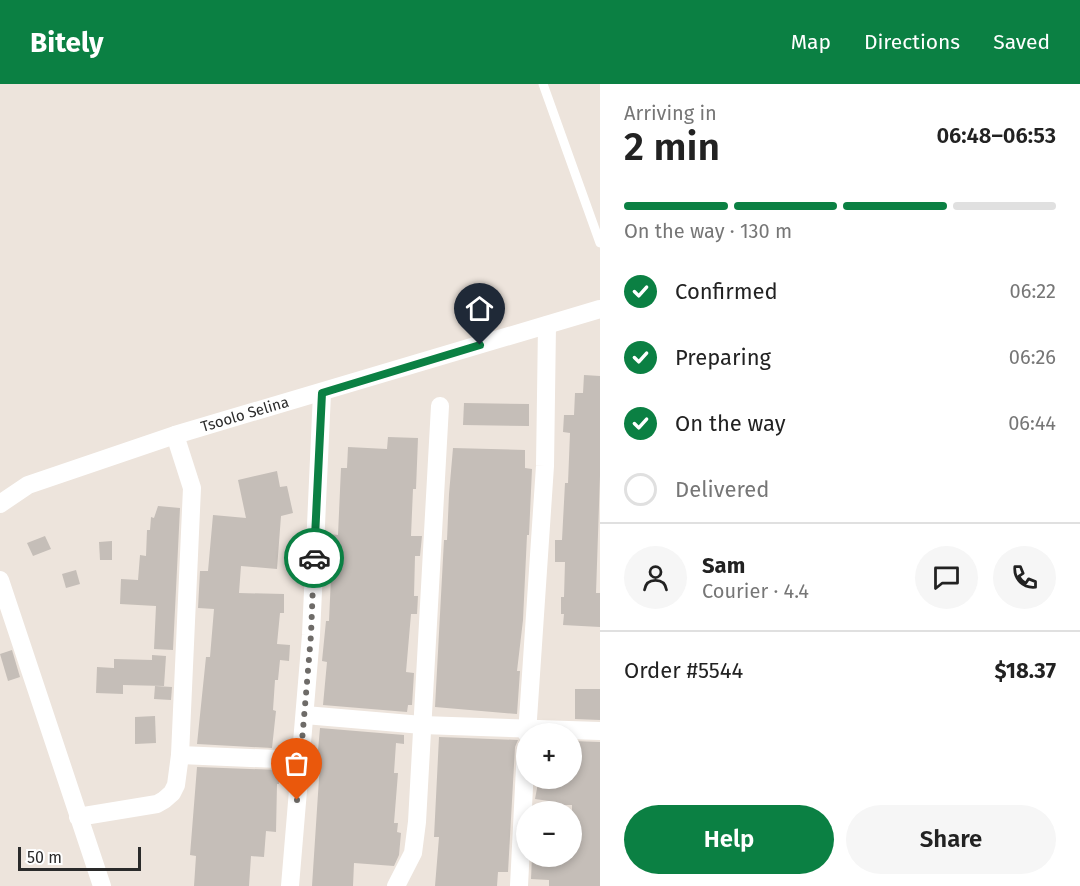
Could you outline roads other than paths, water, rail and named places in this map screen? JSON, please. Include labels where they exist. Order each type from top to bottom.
[{"type":"street","name":"Tsoolo Selina","points":[[0,504],[28,485],[175,435],[600,309]]},
{"type":"street","points":[[528,723],[545,466],[547,325]]},
{"type":"street","points":[[290,886],[311,635],[322,393]]},
{"type":"street","points":[[396,886],[413,853],[417,822],[440,406]]},
{"type":"street","points":[[78,817],[157,804],[172,793],[176,785],[180,755],[192,488],[175,435]]},
{"type":"street","points":[[0,580],[102,886]]},
{"type":"street","points":[[304,715],[516,730]]},
{"type":"street","points":[[582,731],[600,731]]},
{"type":"street","points":[[180,755],[301,760]]},
{"type":"street","points":[[519,886],[524,789]]},
{"type":"lane","points":[[543,84],[600,243]]}]
